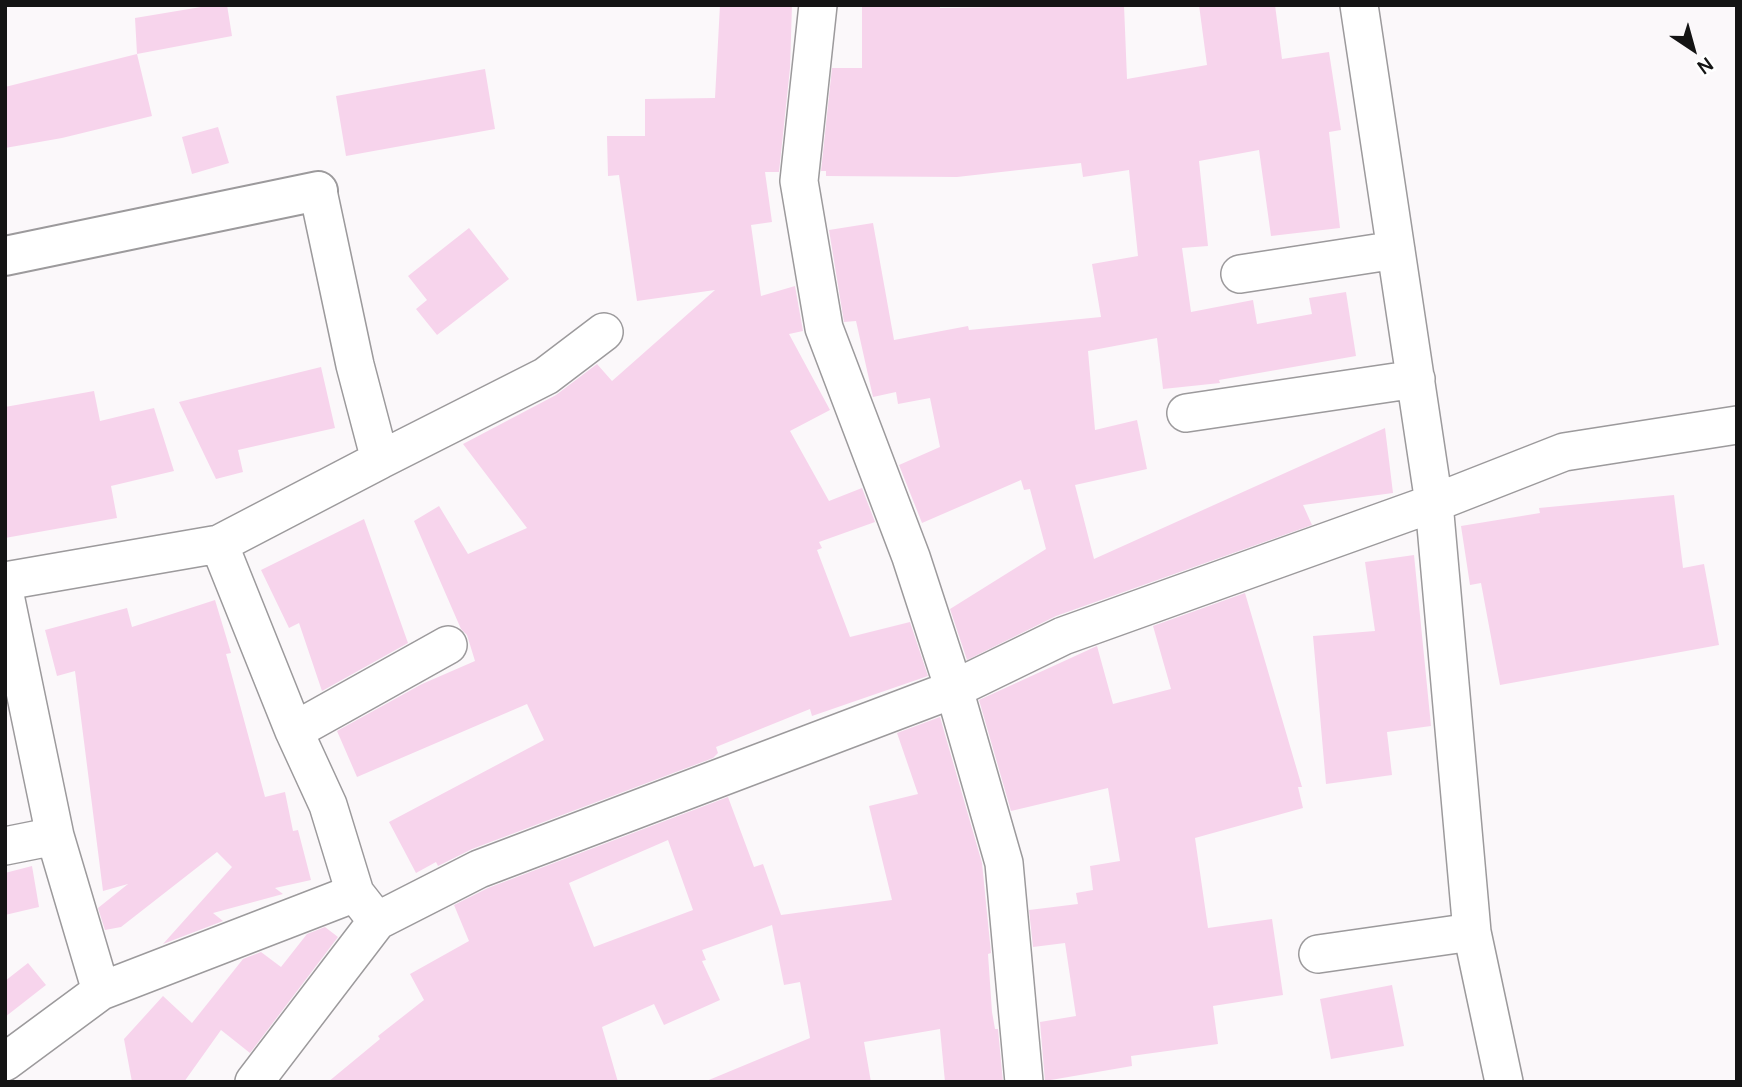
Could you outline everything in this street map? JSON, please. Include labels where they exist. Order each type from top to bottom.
[{"type":"street","points":[[818,5],[799,181],[824,328],[911,557],[954,689],[1004,863],[1024,1082]]},
{"type":"street","points":[[1359,5],[1434,503],[1472,932],[1504,1082]]},
{"type":"street","points":[[5,256],[318,191],[355,365],[380,460]]},
{"type":"street","points":[[1240,274],[1396,250]]},
{"type":"street","points":[[5,581],[219,544],[546,376],[604,332]]},
{"type":"street","points":[[1186,413],[1416,379]]},
{"type":"street","points":[[254,1082],[377,921],[479,869],[954,689],[1063,636],[1434,503],[1564,452],[1737,425]]},
{"type":"street","points":[[219,544],[294,731],[328,805],[355,893],[377,921]]},
{"type":"street","points":[[5,595],[55,836],[101,990]]},
{"type":"street","points":[[294,731],[447,645]]},
{"type":"street","points":[[5,846],[55,836]]},
{"type":"street","points":[[5,1062],[101,990],[355,893]]},
{"type":"street","points":[[1318,954],[1472,932]]},
{"type":"building","points":[[227,5],[232,36],[137,54],[135,18]]},
{"type":"building","points":[[720,5],[792,5],[790,68],[779,172],[765,172],[772,222],[751,225],[761,296],[795,286],[803,331],[789,334],[830,410],[790,431],[829,501],[862,488],[875,522],[819,542],[822,548],[817,550],[850,637],[910,622],[928,676],[812,716],[810,709],[716,747],[718,753],[713,758],[472,849],[438,866],[436,862],[416,873],[389,822],[544,740],[527,704],[357,777],[337,731],[422,684],[475,661],[467,635],[461,629],[414,521],[439,506],[468,554],[527,528],[463,444],[556,395],[597,364],[612,381],[715,290],[637,301],[619,175],[608,176],[607,136],[645,136],[645,99],[715,98]]},
{"type":"building","points":[[862,5],[940,5],[940,8],[1124,5],[1127,79],[1207,65],[1199,5],[1275,5],[1282,59],[1329,52],[1341,130],[1329,132],[1340,228],[1271,236],[1259,150],[1199,161],[1208,246],[1182,248],[1191,312],[1253,300],[1257,324],[1312,314],[1309,298],[1346,292],[1356,356],[1219,380],[1220,383],[1163,389],[1157,338],[1088,351],[1095,430],[1137,420],[1147,469],[1075,485],[1094,559],[1385,428],[1393,493],[1303,505],[1312,525],[1056,616],[967,660],[950,609],[1046,549],[1030,489],[1024,490],[1021,480],[922,523],[899,465],[940,447],[930,398],[898,404],[896,392],[873,397],[856,321],[844,322],[829,230],[873,223],[894,340],[968,326],[969,330],[1101,317],[1092,264],[1138,256],[1129,170],[1083,177],[1081,163],[957,177],[826,176],[826,171],[821,171],[832,68],[862,68]]},
{"type":"building","points":[[137,54],[152,116],[62,138],[5,148],[5,87]]},
{"type":"building","points":[[485,69],[495,129],[346,156],[336,96]]},
{"type":"building","points":[[218,127],[229,163],[192,174],[182,137]]},
{"type":"building","points":[[469,228],[509,279],[437,335],[416,309],[427,300],[408,276]]},
{"type":"building","points":[[321,367],[335,428],[238,450],[243,472],[216,479],[179,402]]},
{"type":"building","points":[[94,391],[100,421],[154,408],[174,471],[111,486],[117,518],[5,538],[5,407]]},
{"type":"building","points":[[1674,495],[1683,568],[1704,564],[1719,645],[1500,685],[1481,583],[1470,585],[1461,526],[1540,513],[1539,508]]},
{"type":"building","points":[[364,519],[408,643],[322,691],[299,623],[289,628],[261,570]]},
{"type":"building","points":[[1414,555],[1431,726],[1387,732],[1392,775],[1326,784],[1313,636],[1375,631],[1365,562]]},
{"type":"building","points":[[1245,593],[1302,787],[1298,787],[1303,808],[1195,838],[1208,928],[1272,919],[1283,995],[1213,1006],[1218,1044],[1131,1056],[1132,1066],[1045,1081],[1040,1022],[1076,1016],[1065,943],[1033,947],[1029,910],[1078,904],[1076,893],[1093,890],[1090,866],[1120,861],[1108,788],[1011,811],[979,700],[1097,646],[1113,704],[1171,689],[1153,626]]},
{"type":"building","points":[[215,600],[231,653],[226,654],[265,797],[285,792],[293,831],[298,830],[311,880],[275,888],[283,894],[213,913],[223,921],[163,944],[232,867],[217,852],[121,927],[105,930],[98,908],[128,884],[103,891],[75,671],[57,676],[45,630],[127,608],[132,627]]},
{"type":"building","points":[[940,717],[982,863],[991,953],[988,954],[992,1012],[995,1029],[998,1029],[1003,1082],[945,1082],[940,1029],[864,1042],[871,1082],[704,1082],[810,1038],[800,982],[784,985],[772,925],[702,950],[706,960],[702,961],[720,1000],[664,1025],[654,1004],[602,1027],[618,1082],[328,1082],[380,1039],[378,1036],[424,1000],[410,974],[469,941],[454,905],[488,888],[728,797],[754,867],[763,864],[781,915],[892,900],[869,806],[918,794],[897,733]],"holes":[[[668,840],[693,910],[594,947],[569,883]]]},
{"type":"building","points":[[32,866],[39,907],[5,915],[5,873]]},
{"type":"building","points":[[325,927],[338,937],[250,1053],[221,1030],[184,1082],[132,1082],[124,1039],[163,996],[192,1023],[243,959],[261,952],[281,967],[307,934]]},
{"type":"building","points":[[28,963],[46,985],[5,1017],[5,981]]},
{"type":"building","points":[[1392,985],[1404,1046],[1331,1059],[1320,999]]}]
